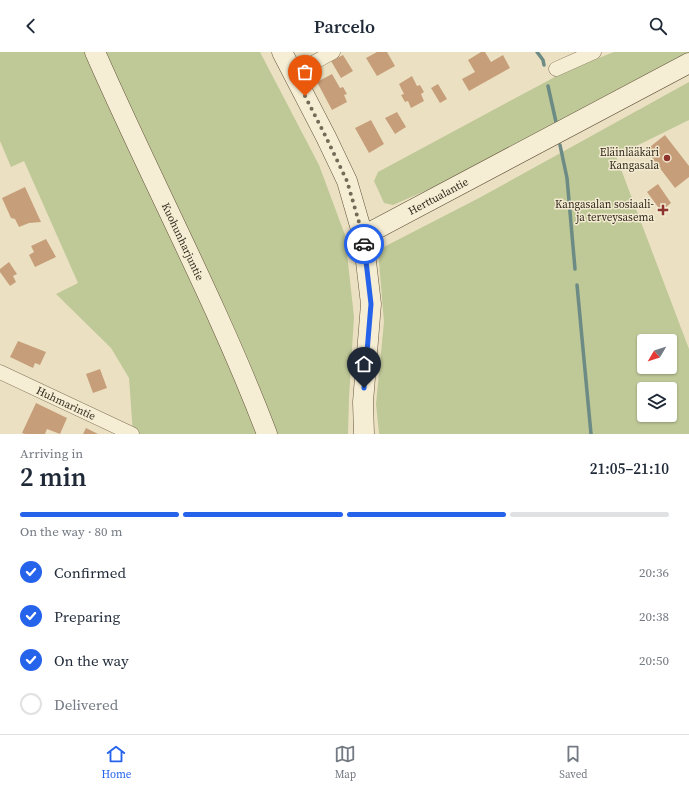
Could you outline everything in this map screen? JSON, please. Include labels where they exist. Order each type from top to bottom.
[{"type":"street","name":"Kuohunharjuntie","points":[[95,52],[114,97],[220,319],[267,434]]},
{"type":"street","points":[[282,52],[347,181],[363,236],[371,304],[363,402],[364,434]]},
{"type":"street","points":[[293,74],[333,52]]},
{"type":"street","points":[[556,69],[594,52]]},
{"type":"street","name":"Herttualantie","points":[[363,236],[689,63]]},
{"type":"street","name":"Huhmarintie","points":[[0,372],[132,434]]},
{"type":"green space","points":[[0,52],[260,52],[319,165],[345,235],[354,317],[348,434],[133,434],[129,378],[111,348],[56,294],[78,283],[24,161],[11,167],[0,141]]},
{"type":"green space","points":[[614,52],[689,52],[689,56],[464,174],[393,205],[384,203],[374,181],[378,172],[568,70]]},
{"type":"green space","points":[[689,82],[689,120],[616,156],[689,349],[689,434],[379,434],[376,404],[384,322],[378,250],[479,198]]},
{"type":"building","points":[[377,52],[387,52],[395,66],[377,76],[366,58]]},
{"type":"building","points":[[481,52],[485,52],[491,62],[503,55],[510,68],[469,91],[462,79],[475,72],[468,60]]},
{"type":"building","points":[[343,55],[353,71],[341,78],[331,61]]},
{"type":"building","points":[[332,74],[340,88],[343,87],[347,94],[344,95],[347,102],[332,110],[317,82]]},
{"type":"building","points":[[412,76],[417,86],[420,85],[424,92],[421,94],[424,101],[411,108],[408,101],[405,102],[401,95],[404,94],[399,84]]},
{"type":"building","points":[[438,84],[447,99],[440,103],[431,88]]},
{"type":"building","points":[[397,112],[406,127],[395,134],[385,118]]},
{"type":"building","points":[[371,120],[384,144],[369,153],[355,128]]},
{"type":"building","name":"Eläinlääkäri Kangasala","points":[[665,135],[689,166],[689,177],[675,188],[646,150]]},
{"type":"building","points":[[658,184],[671,203],[661,211],[647,192]]},
{"type":"building","points":[[25,187],[41,222],[29,223],[19,227],[15,219],[11,218],[2,198]]},
{"type":"building","points":[[46,239],[56,257],[35,267],[29,255],[34,252],[31,246]]},
{"type":"building","points":[[9,262],[17,274],[13,276],[16,282],[10,286],[0,272],[0,269]]},
{"type":"building","points":[[18,341],[46,352],[40,365],[35,363],[33,368],[10,357]]},
{"type":"building","points":[[100,369],[107,388],[93,393],[86,374]]},
{"type":"building","points":[[36,403],[67,418],[60,434],[47,429],[45,434],[22,433]]},
{"type":"building","points":[[86,428],[98,434],[83,434]]},
{"type":"waterway","points":[[537,52],[543,60],[544,65]]},
{"type":"waterway","points":[[548,86],[556,122]]},
{"type":"waterway","points":[[560,145],[567,178],[575,269]]},
{"type":"waterway","points":[[577,285],[591,434]]},
{"type":"way so far","points":[[305,96],[347,181],[364,244]]},
{"type":"place","name":"Eläinlääkäri Kangasala","points":[[667,158]]},
{"type":"place","name":"Kangasalan sosiaali- ja terveysasema","points":[[663,210]]},
{"type":"route","points":[[364,244],[371,304],[364,388]]}]
